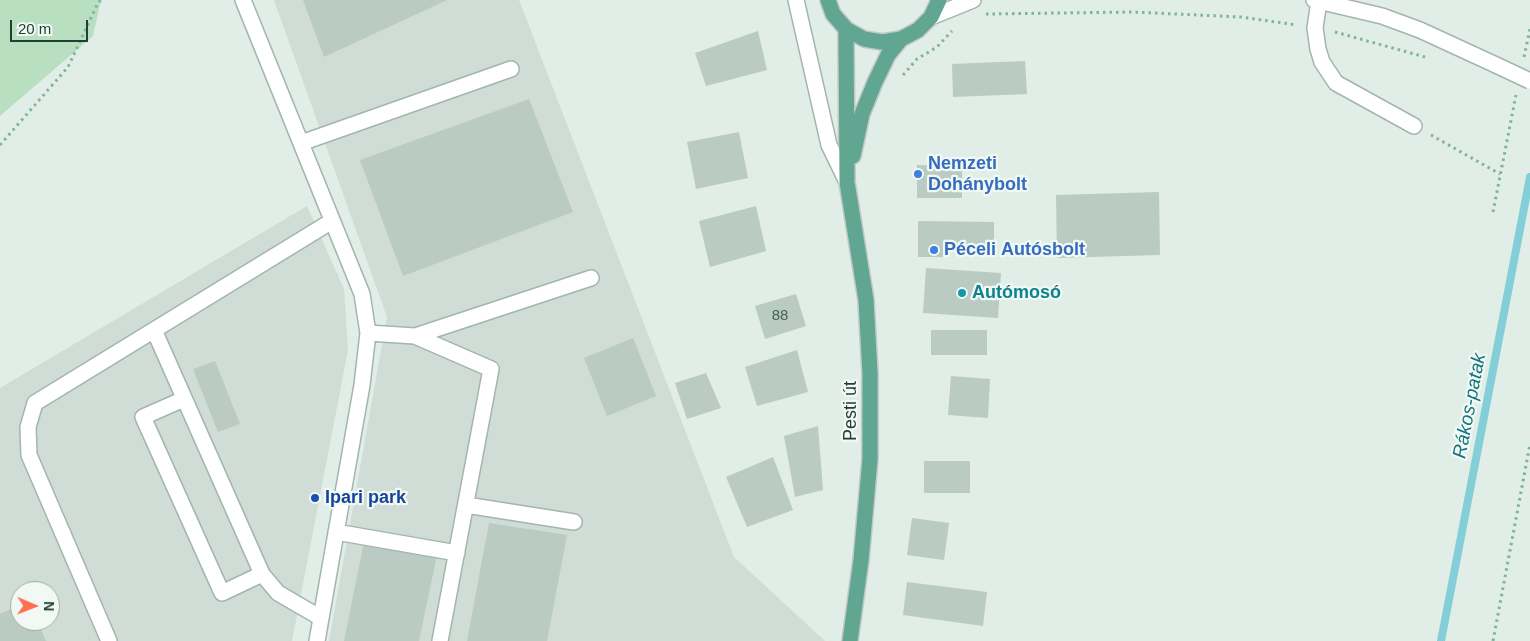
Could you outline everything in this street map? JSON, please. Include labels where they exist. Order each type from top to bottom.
[{"type":"main road","points":[[828,0],[833,14],[846,29],[864,39],[882,42],[901,39],[918,30],[931,17],[939,0]]},
{"type":"main road","name":"Pesti út","points":[[846,29],[847,182],[866,300],[870,373],[870,459],[862,560],[850,641]]},
{"type":"main road","name":"Pesti út","points":[[847,182],[862,114],[888,55],[901,39]]},
{"type":"street","points":[[243,0],[362,294],[368,333],[362,385],[316,641]]},
{"type":"street","points":[[796,0],[829,145],[847,182]]},
{"type":"street","points":[[931,17],[973,0]]},
{"type":"street","points":[[1414,126],[1336,84],[1322,62],[1315,28],[1317,0],[1382,16],[1420,30],[1496,64],[1524,85]]},
{"type":"street","points":[[302,143],[511,69]]},
{"type":"street","points":[[109,641],[29,455],[28,427],[35,403],[332,220]]},
{"type":"street","points":[[415,336],[591,278]]},
{"type":"street","points":[[154,330],[262,574],[278,593],[321,618]]},
{"type":"street","points":[[368,333],[415,336],[491,369],[440,641]]},
{"type":"street","points":[[184,398],[143,417],[222,593],[262,574]]},
{"type":"street","points":[[466,505],[574,522]]},
{"type":"street","points":[[336,532],[457,553]]},
{"type":"path","points":[[0,144],[68,67],[101,0]]},
{"type":"path","points":[[982,14],[1082,12],[1241,17],[1315,28],[1395,48],[1432,60]]},
{"type":"path","points":[[875,82],[892,87],[917,59],[937,47],[958,25]]},
{"type":"path","points":[[1524,59],[1530,28]]},
{"type":"path","points":[[1493,212],[1500,174],[1524,85]]},
{"type":"path","points":[[1414,126],[1500,174]]},
{"type":"path","points":[[1494,641],[1530,444]]},
{"type":"shaded area","points":[[274,0],[519,0],[734,557],[825,641],[329,641],[387,317]]},
{"type":"shaded area","points":[[307,206],[344,289],[348,350],[292,641],[0,641],[0,388]]},
{"type":"green space","points":[[0,0],[101,0],[93,36],[0,116]]},
{"type":"building","points":[[303,0],[447,0],[324,57]]},
{"type":"building","points":[[758,31],[767,70],[706,86],[695,53]]},
{"type":"building","points":[[1025,61],[1027,94],[953,97],[952,64]]},
{"type":"building","points":[[529,99],[573,212],[403,276],[360,160]]},
{"type":"building","points":[[739,132],[748,178],[696,189],[687,142]]},
{"type":"building","points":[[917,165],[962,166],[962,198],[917,198]]},
{"type":"building","points":[[1159,192],[1160,255],[1057,258],[1056,195]]},
{"type":"building","points":[[756,206],[766,251],[710,267],[699,221]]},
{"type":"building","points":[[918,221],[994,222],[994,245],[944,244],[943,257],[918,257]]},
{"type":"building","name":"Autómosó","points":[[926,268],[1001,273],[998,318],[923,313]]},
{"type":"building","points":[[796,294],[806,326],[765,339],[755,306]]},
{"type":"building","points":[[931,330],[987,330],[987,355],[931,355]]},
{"type":"building","points":[[633,338],[656,396],[607,416],[584,358]]},
{"type":"building","points":[[797,350],[808,392],[757,406],[745,367]]},
{"type":"building","points":[[215,361],[240,424],[218,432],[193,369]]},
{"type":"building","points":[[706,373],[721,408],[687,419],[675,383]]},
{"type":"building","points":[[951,376],[990,379],[988,418],[948,415]]},
{"type":"building","points":[[818,426],[823,490],[795,497],[784,436]]},
{"type":"building","points":[[773,457],[793,510],[747,527],[726,477]]},
{"type":"building","points":[[924,461],[970,461],[970,493],[924,493]]},
{"type":"building","points":[[912,518],[949,523],[944,560],[907,555]]},
{"type":"building","points":[[489,523],[567,535],[547,641],[467,641]]},
{"type":"building","points":[[364,542],[437,555],[419,641],[344,641]]},
{"type":"building","points":[[907,582],[987,592],[983,626],[903,615]]},
{"type":"building","points":[[10,610],[10,631],[42,631],[46,641],[0,641],[0,614]]},
{"type":"waterway","name":"Rákos-patak","points":[[1441,641],[1530,177]]},
{"type":"place","name":"Nemzeti Dohánybolt","points":[[918,174]]},
{"type":"place","name":"Péceli Autósbolt","points":[[934,250]]},
{"type":"place","name":"Autómosó","points":[[962,293]]},
{"type":"place","name":"Ipari park","points":[[315,498]]}]
